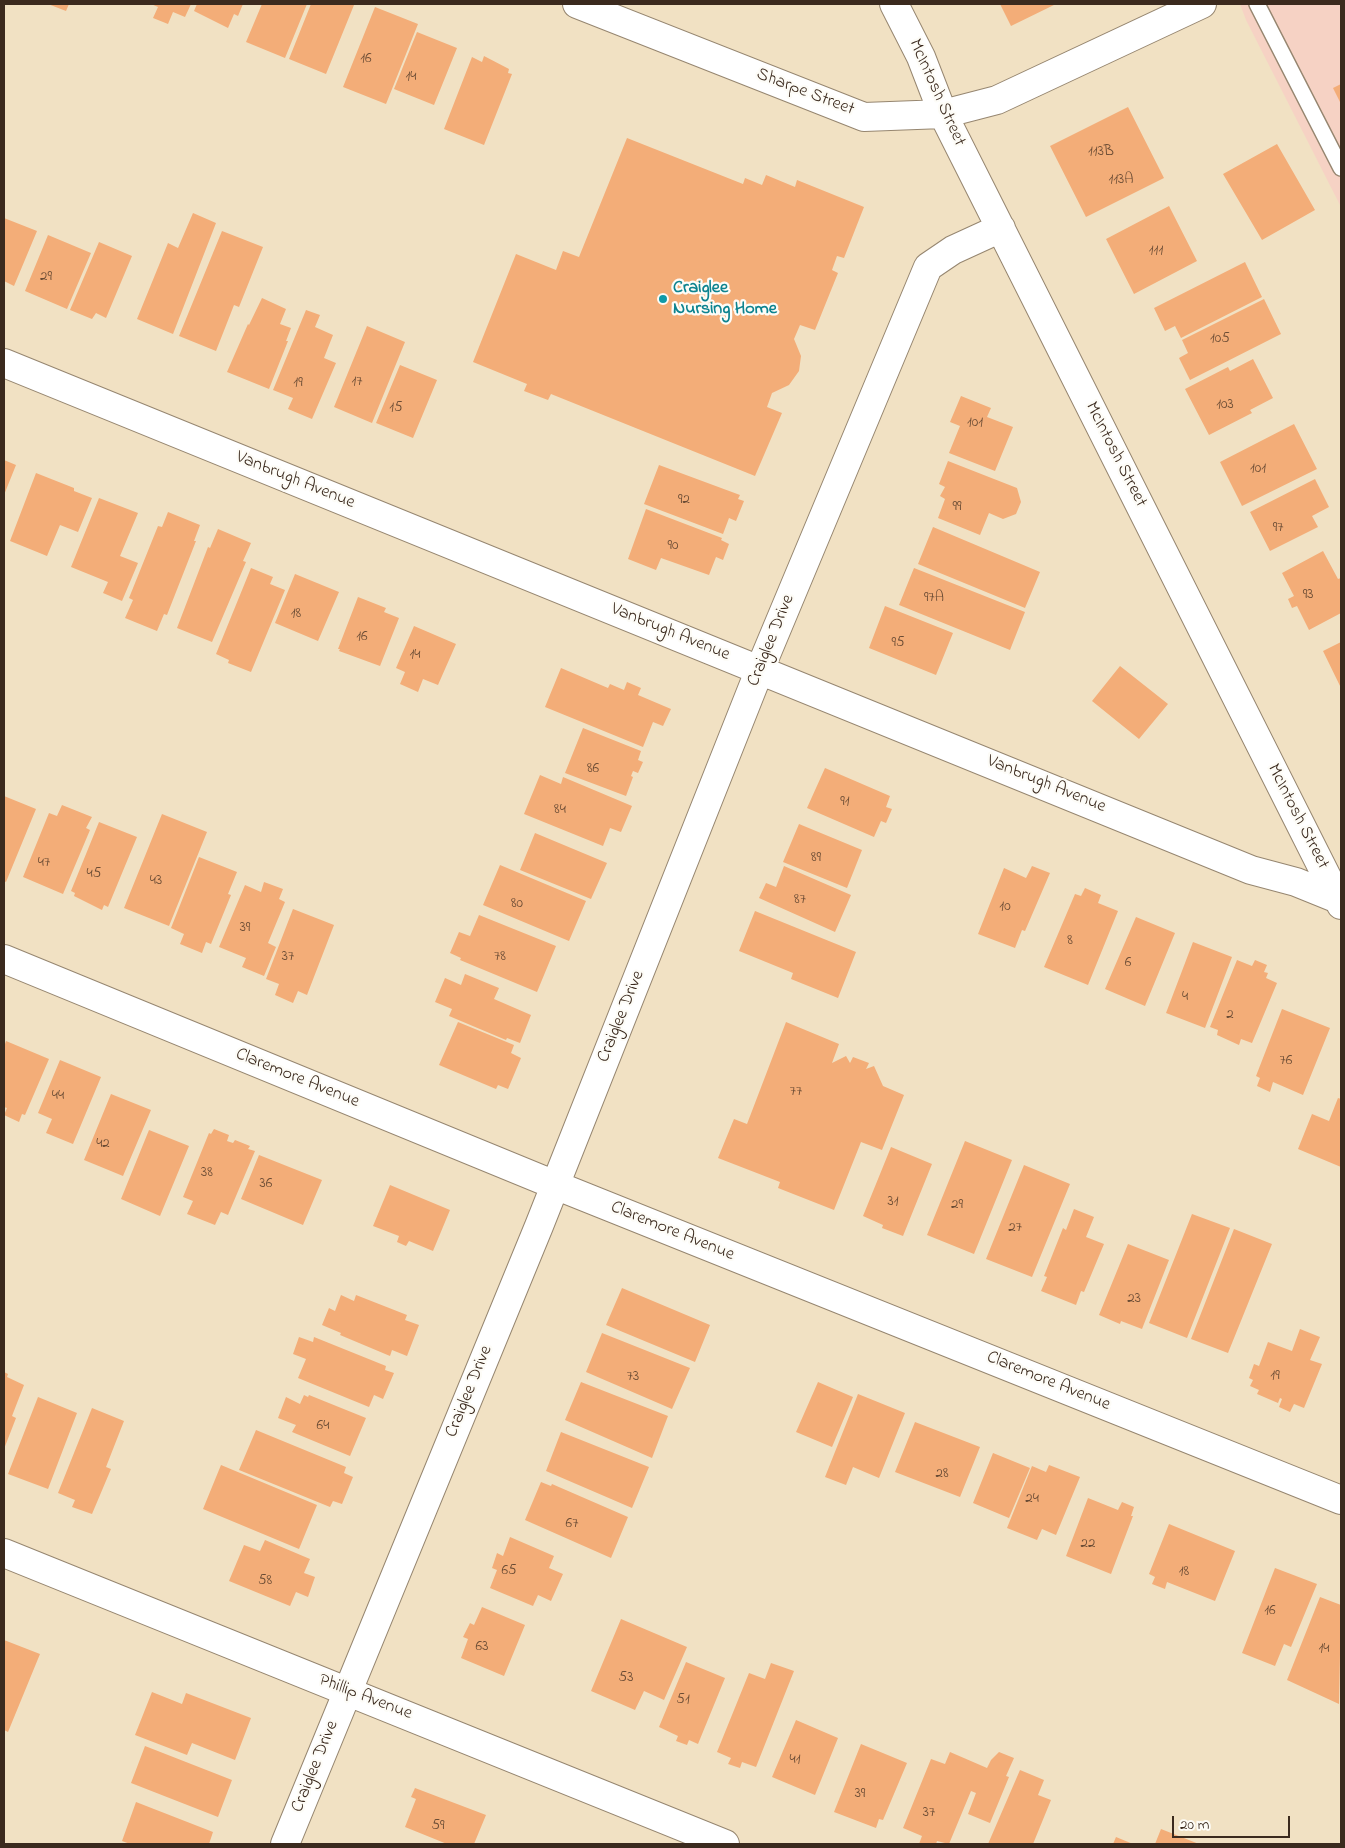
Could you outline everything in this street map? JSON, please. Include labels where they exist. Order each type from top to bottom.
[{"type":"street","name":"Sharpe Street","points":[[577,4],[864,117],[943,114],[997,100],[1202,4]]},
{"type":"street","name":"McIntosh Street","points":[[894,4],[921,57],[943,114],[1340,902]]},
{"type":"street","name":"Craiglee Drive","points":[[285,1844],[555,1185],[760,669],[928,267],[953,250],[1001,228]]},
{"type":"street","name":"Vanbrugh Avenue","points":[[4,363],[1251,870],[1296,882],[1340,902]]},
{"type":"street","name":"Claremore Avenue","points":[[4,959],[555,1185],[1341,1500]]},
{"type":"street","name":"Phillip Avenue","points":[[4,1553],[725,1844]]},
{"type":"lane","points":[[1257,4],[1341,168]]},
{"type":"shaded area","points":[[1240,4],[1341,4],[1341,207],[1246,20]]},
{"type":"building","points":[[48,4],[69,4],[66,11]]},
{"type":"building","points":[[151,4],[191,4],[185,17],[173,12],[168,24],[153,18],[158,7]]},
{"type":"building","points":[[197,4],[243,4],[238,16],[234,14],[228,28],[194,11]]},
{"type":"building","points":[[262,4],[307,4],[285,58],[246,42]]},
{"type":"building","points":[[311,4],[354,5],[326,74],[289,59]]},
{"type":"building","points":[[1000,4],[1056,4],[1011,26]]},
{"type":"building","points":[[375,7],[418,24],[386,104],[343,87]]},
{"type":"building","points":[[417,32],[457,48],[434,105],[394,89]]},
{"type":"building","points":[[484,56],[509,69],[508,73],[512,74],[484,145],[444,129],[472,57],[482,62]]},
{"type":"building","points":[[1341,84],[1341,104],[1333,88]]},
{"type":"building","points":[[1128,107],[1164,178],[1086,217],[1050,146]]},
{"type":"building","name":"Craiglee Nursing Home","points":[[627,138],[743,184],[745,178],[762,185],[766,175],[795,187],[797,180],[864,207],[844,258],[837,256],[832,270],[838,273],[815,330],[800,325],[794,339],[801,356],[799,371],[789,385],[772,393],[767,407],[782,413],[755,476],[551,394],[548,400],[524,391],[527,384],[473,362],[516,254],[556,270],[563,251],[579,257]]},
{"type":"building","points":[[1277,144],[1315,210],[1262,240],[1223,174]]},
{"type":"building","points":[[1169,206],[1197,261],[1134,294],[1106,239]]},
{"type":"building","points":[[193,213],[216,223],[173,334],[137,319],[168,243],[178,248]]},
{"type":"building","points":[[4,218],[37,231],[14,286],[4,281]]},
{"type":"building","points":[[222,231],[263,247],[239,307],[234,305],[216,351],[179,336]]},
{"type":"building","points":[[48,235],[91,253],[67,309],[25,291]]},
{"type":"building","points":[[99,242],[132,256],[106,318],[96,313],[92,319],[70,310]]},
{"type":"building","points":[[1245,262],[1262,297],[1181,338],[1175,326],[1165,331],[1154,308]]},
{"type":"building","points":[[262,298],[286,309],[280,324],[291,328],[286,341],[288,341],[269,389],[227,372],[248,324]]},
{"type":"building","points":[[1264,299],[1281,334],[1190,380],[1179,358],[1188,353],[1182,340]]},
{"type":"building","points":[[306,310],[320,315],[315,327],[333,335],[324,358],[336,363],[312,419],[288,409],[293,398],[273,390]]},
{"type":"building","points":[[367,326],[405,342],[372,423],[334,407]]},
{"type":"building","points":[[1253,359],[1273,398],[1250,410],[1252,413],[1209,435],[1185,389],[1228,367],[1230,371]]},
{"type":"building","points":[[400,365],[437,380],[413,438],[376,423]]},
{"type":"building","points":[[961,396],[991,408],[987,417],[1013,427],[995,471],[949,453],[960,426],[950,422]]},
{"type":"building","points":[[1294,424],[1317,469],[1242,506],[1220,462]]},
{"type":"building","points":[[4,460],[16,465],[4,495]]},
{"type":"building","points":[[948,461],[1017,488],[1021,502],[1016,514],[1003,519],[989,513],[980,535],[938,518],[945,499],[940,496],[945,487],[939,484]]},
{"type":"building","points":[[659,465],[740,495],[738,499],[744,501],[736,521],[729,518],[723,534],[644,504]]},
{"type":"building","points":[[36,473],[74,488],[74,491],[92,498],[78,532],[60,525],[47,556],[10,541]]},
{"type":"building","points":[[1315,479],[1329,507],[1312,516],[1318,527],[1270,551],[1250,512]]},
{"type":"building","points":[[99,498],[138,513],[120,556],[138,563],[122,601],[103,593],[108,582],[71,567]]},
{"type":"building","points":[[646,509],[722,538],[721,540],[729,544],[723,560],[716,557],[709,575],[661,558],[656,570],[628,559]]},
{"type":"building","points":[[168,512],[200,525],[194,541],[196,541],[167,615],[164,614],[157,631],[125,618],[133,600],[129,598],[158,526],[162,527]]},
{"type":"building","points":[[933,527],[1040,572],[1025,608],[918,564]]},
{"type":"building","points":[[218,529],[251,543],[243,561],[246,562],[212,642],[177,628],[208,547],[210,548]]},
{"type":"building","points":[[1323,551],[1338,579],[1341,578],[1341,613],[1309,630],[1297,606],[1292,608],[1288,599],[1294,596],[1282,573]]},
{"type":"building","points":[[251,568],[273,577],[270,584],[285,590],[251,672],[228,663],[229,660],[216,654]]},
{"type":"building","points":[[914,568],[1025,612],[1010,650],[899,605]]},
{"type":"building","points":[[295,574],[339,592],[318,641],[275,623]]},
{"type":"building","points":[[358,597],[386,608],[384,612],[399,618],[380,666],[338,649]]},
{"type":"building","points":[[885,606],[953,633],[936,675],[869,648]]},
{"type":"building","points":[[414,626],[456,644],[438,685],[423,679],[418,692],[400,684],[405,672],[396,668]]},
{"type":"building","points":[[1341,642],[1341,688],[1323,651]]},
{"type":"building","points":[[1120,666],[1168,704],[1139,739],[1092,701]]},
{"type":"building","points":[[561,668],[608,688],[610,684],[624,690],[627,682],[641,688],[638,695],[671,709],[663,726],[653,722],[643,747],[545,707]]},
{"type":"building","points":[[583,728],[641,751],[638,760],[643,762],[638,773],[633,771],[631,776],[633,777],[626,796],[565,773]]},
{"type":"building","points":[[825,768],[890,796],[886,807],[892,809],[886,823],[881,821],[874,837],[807,808]]},
{"type":"building","points":[[540,775],[561,784],[563,777],[632,806],[621,832],[610,828],[603,846],[524,814]]},
{"type":"building","points":[[4,796],[36,809],[6,882],[4,881]]},
{"type":"building","points":[[62,805],[92,817],[86,828],[90,830],[63,894],[23,877],[49,813],[57,816]]},
{"type":"building","points":[[162,814],[207,832],[169,926],[124,908]]},
{"type":"building","points":[[99,822],[137,837],[108,907],[104,905],[102,910],[74,896],[75,893],[71,891]]},
{"type":"building","points":[[799,824],[862,850],[847,888],[783,862]]},
{"type":"building","points":[[535,833],[607,863],[591,899],[520,870]]},
{"type":"building","points":[[199,857],[237,872],[228,894],[231,895],[211,944],[206,942],[202,953],[180,944],[184,934],[171,928]]},
{"type":"building","points":[[500,865],[586,901],[569,941],[483,905]]},
{"type":"building","points":[[784,866],[851,895],[835,932],[759,898],[766,883],[776,887]]},
{"type":"building","points":[[1032,866],[1050,873],[1025,931],[1022,930],[1015,948],[978,934],[1004,868],[1026,878]]},
{"type":"building","points":[[264,882],[283,889],[279,899],[285,902],[268,943],[276,947],[264,976],[242,967],[246,958],[219,947],[245,885],[261,892]]},
{"type":"building","points":[[1085,888],[1101,895],[1098,903],[1118,911],[1088,985],[1044,967],[1075,894],[1081,896]]},
{"type":"building","points":[[293,909],[334,925],[307,995],[298,991],[293,1003],[275,995],[279,984],[266,979]]},
{"type":"building","points":[[755,911],[856,952],[838,998],[791,979],[793,973],[739,951]]},
{"type":"building","points":[[479,915],[556,946],[537,992],[460,960],[461,958],[450,953],[459,932],[470,936]]},
{"type":"building","points":[[1136,917],[1175,933],[1145,1006],[1105,989]]},
{"type":"building","points":[[1193,942],[1232,957],[1205,1028],[1166,1013]]},
{"type":"building","points":[[1237,960],[1252,966],[1255,960],[1267,965],[1264,972],[1268,973],[1266,978],[1277,983],[1252,1043],[1241,1039],[1239,1045],[1217,1035],[1218,1030],[1210,1027]]},
{"type":"building","points":[[465,974],[499,988],[494,999],[531,1015],[520,1043],[507,1038],[506,1040],[449,1016],[452,1009],[435,1002],[445,978],[461,985]]},
{"type":"building","points":[[1282,1009],[1330,1028],[1303,1095],[1273,1082],[1270,1092],[1257,1086],[1260,1078],[1256,1076]]},
{"type":"building","points":[[458,1022],[514,1045],[511,1053],[521,1058],[508,1089],[498,1085],[496,1089],[439,1065]]},
{"type":"building","points":[[786,1022],[839,1044],[832,1063],[846,1056],[850,1063],[853,1057],[869,1063],[866,1069],[874,1066],[883,1086],[904,1095],[882,1150],[861,1142],[834,1210],[778,1188],[780,1182],[718,1158],[734,1119],[747,1124]]},
{"type":"building","points":[[6,1041],[49,1059],[25,1115],[22,1114],[19,1122],[4,1115],[7,1108],[4,1107],[4,1047]]},
{"type":"building","points":[[60,1060],[101,1077],[73,1144],[46,1133],[52,1119],[38,1113]]},
{"type":"building","points":[[111,1094],[151,1110],[123,1176],[84,1160]]},
{"type":"building","points":[[1338,1098],[1341,1099],[1341,1167],[1298,1149],[1312,1114],[1329,1121]]},
{"type":"building","points":[[214,1129],[229,1135],[227,1141],[233,1143],[235,1140],[250,1146],[248,1149],[255,1151],[228,1215],[221,1212],[215,1225],[187,1214],[193,1201],[183,1197],[209,1133],[211,1134]]},
{"type":"building","points":[[149,1130],[189,1146],[160,1216],[121,1199]]},
{"type":"building","points":[[965,1141],[1012,1160],[974,1254],[927,1235]]},
{"type":"building","points":[[891,1147],[932,1164],[903,1236],[882,1228],[883,1225],[863,1216]]},
{"type":"building","points":[[259,1155],[322,1180],[303,1225],[241,1199]]},
{"type":"building","points":[[1024,1165],[1070,1184],[1032,1277],[986,1259]]},
{"type":"building","points":[[390,1185],[450,1210],[433,1251],[409,1241],[406,1246],[397,1242],[399,1236],[373,1226]]},
{"type":"building","points":[[1074,1209],[1094,1217],[1086,1237],[1104,1244],[1084,1292],[1081,1291],[1076,1305],[1041,1291],[1047,1277],[1044,1276],[1063,1228],[1066,1230]]},
{"type":"building","points":[[1192,1214],[1230,1228],[1187,1338],[1149,1323]]},
{"type":"building","points":[[1234,1229],[1272,1244],[1228,1353],[1191,1339]]},
{"type":"building","points":[[1128,1244],[1169,1260],[1142,1329],[1121,1321],[1120,1324],[1099,1315]]},
{"type":"building","points":[[622,1288],[710,1325],[695,1362],[606,1325]]},
{"type":"building","points":[[341,1295],[354,1301],[356,1295],[407,1315],[405,1320],[419,1325],[407,1356],[392,1350],[390,1356],[340,1335],[341,1333],[322,1325],[329,1308],[335,1311]]},
{"type":"building","points":[[1300,1329],[1320,1337],[1310,1360],[1322,1364],[1304,1408],[1294,1404],[1290,1412],[1279,1407],[1282,1399],[1280,1398],[1278,1403],[1257,1394],[1259,1390],[1250,1386],[1253,1380],[1249,1378],[1254,1364],[1259,1366],[1268,1342],[1292,1351]]},
{"type":"building","points":[[602,1333],[690,1368],[672,1409],[586,1372]]},
{"type":"building","points":[[299,1337],[313,1342],[314,1337],[386,1366],[385,1370],[394,1373],[383,1399],[374,1395],[369,1407],[298,1378],[306,1359],[293,1354]]},
{"type":"building","points":[[4,1372],[8,1374],[7,1377],[24,1385],[12,1416],[16,1418],[4,1449]]},
{"type":"building","points":[[581,1382],[668,1416],[652,1458],[565,1420]]},
{"type":"building","points":[[818,1382],[853,1397],[832,1447],[796,1432]]},
{"type":"building","points":[[858,1394],[905,1413],[879,1478],[853,1467],[846,1485],[825,1477]]},
{"type":"building","points":[[304,1395],[308,1397],[309,1395],[366,1418],[350,1456],[292,1432],[296,1425],[278,1418],[286,1397],[300,1404]]},
{"type":"building","points":[[38,1397],[77,1413],[48,1489],[8,1474]]},
{"type":"building","points":[[92,1408],[124,1421],[106,1467],[111,1469],[92,1514],[72,1507],[75,1500],[58,1493]]},
{"type":"building","points":[[915,1422],[980,1447],[960,1497],[895,1472]]},
{"type":"building","points":[[256,1430],[346,1467],[344,1473],[353,1477],[342,1504],[333,1501],[330,1507],[239,1470]]},
{"type":"building","points":[[561,1432],[649,1467],[632,1508],[546,1471]]},
{"type":"building","points":[[993,1453],[1030,1468],[1009,1518],[973,1503]]},
{"type":"building","points":[[221,1465],[317,1505],[299,1549],[203,1509]]},
{"type":"building","points":[[1049,1465],[1080,1477],[1056,1535],[1042,1529],[1037,1540],[1007,1528],[1032,1466],[1046,1472]]},
{"type":"building","points":[[541,1482],[551,1486],[552,1484],[628,1517],[611,1558],[525,1520]]},
{"type":"building","points":[[1088,1498],[1118,1510],[1122,1502],[1134,1507],[1131,1516],[1133,1516],[1111,1574],[1066,1556]]},
{"type":"building","points":[[1169,1524],[1235,1551],[1215,1601],[1167,1582],[1165,1589],[1152,1584],[1155,1577],[1149,1574]]},
{"type":"building","points":[[510,1537],[554,1556],[549,1568],[563,1574],[551,1601],[538,1595],[533,1606],[490,1588],[497,1570],[492,1568],[497,1553],[503,1556]]},
{"type":"building","points":[[265,1540],[310,1559],[304,1573],[315,1577],[308,1597],[296,1592],[290,1606],[229,1581],[244,1545],[260,1551]]},
{"type":"building","points":[[1275,1568],[1317,1584],[1291,1647],[1284,1644],[1275,1666],[1242,1653]]},
{"type":"building","points":[[1320,1597],[1341,1605],[1339,1704],[1287,1680]]},
{"type":"building","points":[[482,1607],[525,1625],[504,1676],[461,1658],[468,1639],[463,1637],[470,1623],[474,1625]]},
{"type":"building","points":[[621,1619],[687,1647],[664,1700],[644,1691],[635,1710],[591,1691]]},
{"type":"building","points":[[4,1640],[40,1654],[8,1732],[4,1730]]},
{"type":"building","points":[[686,1662],[725,1678],[698,1744],[689,1740],[687,1745],[676,1741],[678,1736],[659,1727]]},
{"type":"building","points":[[771,1663],[794,1671],[756,1767],[742,1762],[740,1768],[728,1764],[731,1758],[717,1752],[749,1673],[765,1679]]},
{"type":"building","points":[[152,1692],[182,1704],[186,1693],[251,1718],[235,1760],[192,1743],[187,1755],[135,1735]]},
{"type":"building","points":[[796,1720],[838,1738],[815,1795],[772,1777]]},
{"type":"building","points":[[861,1744],[907,1763],[883,1820],[879,1819],[876,1828],[834,1812]]},
{"type":"building","points":[[145,1746],[232,1780],[218,1817],[131,1783]]},
{"type":"building","points":[[950,1752],[987,1768],[991,1760],[999,1752],[1014,1758],[1006,1776],[1009,1777],[990,1823],[968,1814],[976,1793],[971,1791],[949,1844],[937,1841],[936,1844],[919,1844],[922,1836],[903,1828],[931,1759],[945,1764]]},
{"type":"building","points":[[1020,1770],[1044,1780],[1038,1795],[1051,1800],[1033,1844],[988,1844]]},
{"type":"building","points":[[415,1788],[486,1815],[474,1844],[447,1844],[405,1827],[416,1799],[411,1797]]},
{"type":"building","points":[[136,1802],[213,1832],[209,1844],[130,1844],[122,1841]]},
{"type":"building","points":[[1161,1829],[1199,1844],[1155,1844]]},
{"type":"building","points":[[1116,1837],[1133,1844],[1113,1844]]},
{"type":"place","name":"Craiglee Nursing Home","points":[[663,299]]}]
